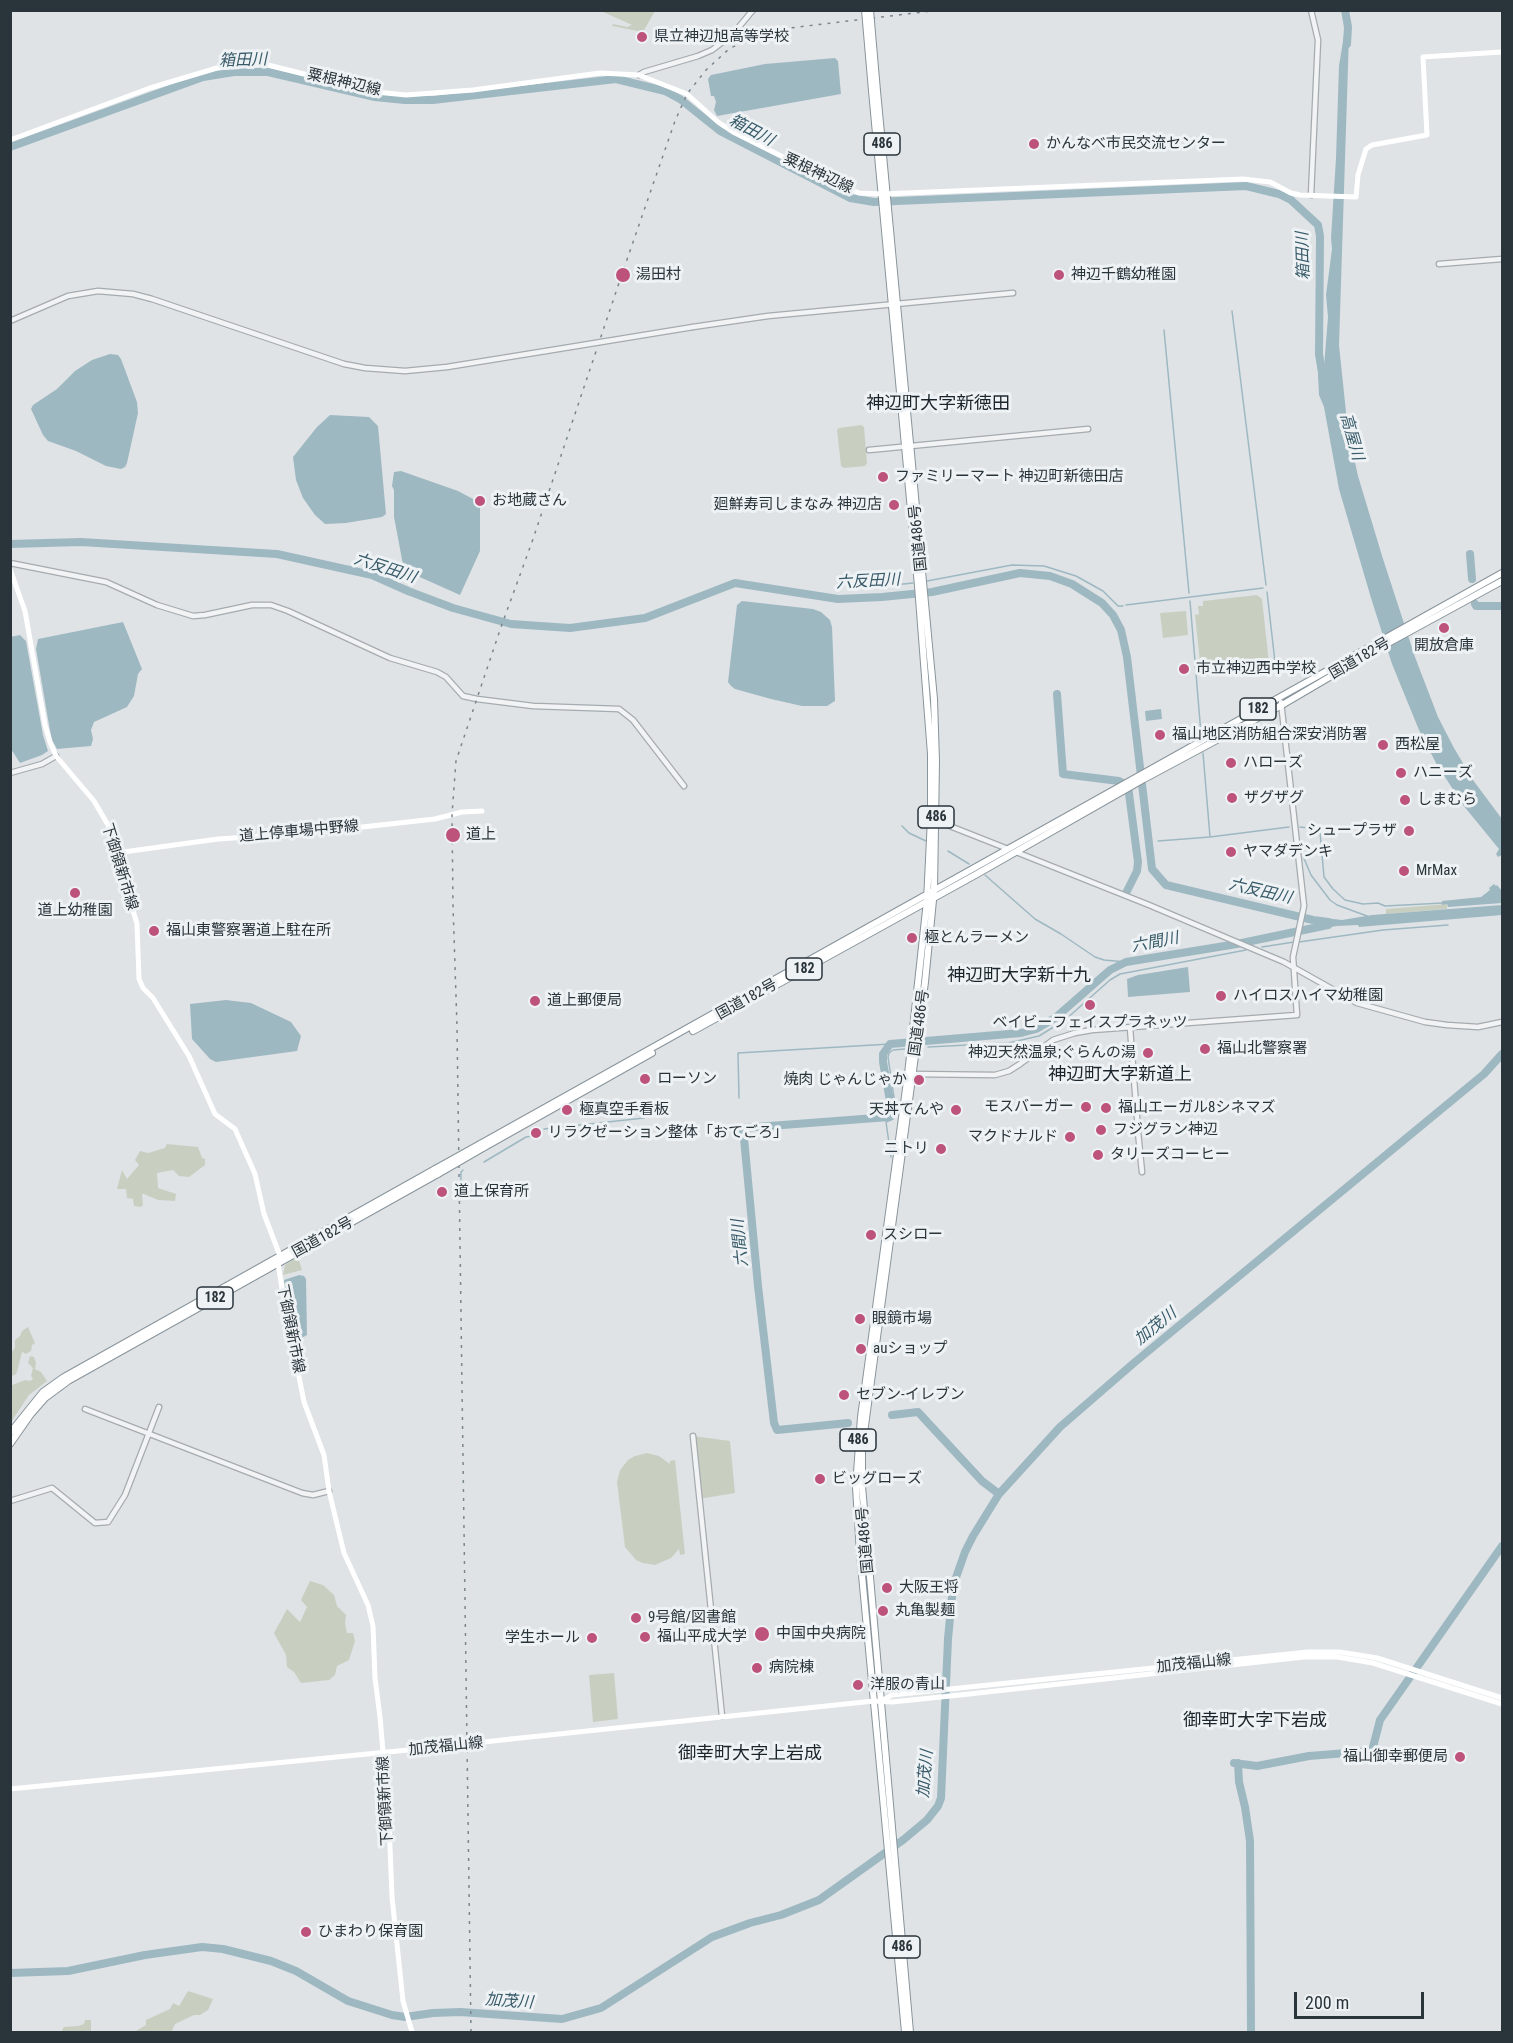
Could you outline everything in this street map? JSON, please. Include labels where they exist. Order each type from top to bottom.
[{"type":"highway","name":"国道486号","points":[[865,10],[885,195],[921,597],[934,699],[934,820],[931,895],[914,1046],[857,1448],[856,1487],[860,1554],[878,1701],[890,1835],[904,2032]]},
{"type":"highway","name":"国道486号","points":[[870,10],[875,91]]},
{"type":"highway","name":"国道182号","points":[[931,895],[1016,852],[1280,696],[1378,645],[1503,573]]},
{"type":"highway","name":"国道182号","points":[[1416,624],[1503,581]]},
{"type":"highway","name":"国道182号","points":[[1142,777],[1281,705],[1378,645]]},
{"type":"highway","name":"国道182号","points":[[10,1433],[27,1410],[53,1384],[931,895],[1008,849],[1123,788]]},
{"type":"highway","points":[[307,1234],[305,1245],[325,1242]]},
{"type":"highway","name":"国道182号","points":[[10,1444],[45,1398],[62,1385],[279,1259]]},
{"type":"highway","name":"国道486号","points":[[892,1863],[910,2032]]},
{"type":"main road","name":"粟根神辺線","points":[[10,140],[150,88],[217,68],[264,64],[376,92],[406,95],[473,90],[600,73],[639,75],[687,94],[718,122],[733,132],[859,193],[885,195],[1243,179],[1263,180],[1291,193],[1356,197],[1358,175],[1366,149],[1372,145],[1426,135],[1423,57],[1503,52]]},
{"type":"main road","name":"下御領新市線","points":[[10,569],[25,611],[45,725],[56,756],[102,813],[116,854],[136,924],[139,979],[189,1056],[215,1114],[235,1130],[255,1174],[264,1214],[279,1259],[292,1347],[298,1365],[304,1402],[324,1455],[329,1491],[344,1553],[361,1585],[370,1609],[373,1626],[375,1678],[384,1754],[392,1897],[404,2004],[411,2029]]},
{"type":"main road","name":"道上停車場中野線","points":[[116,854],[219,838],[308,833],[435,819],[462,812],[482,812]]},
{"type":"main road","name":"加茂福山線","points":[[10,1789],[169,1772],[384,1754],[878,1701],[892,1695],[957,1692],[1308,1652],[1358,1654],[1503,1704]]},
{"type":"main road","name":"加茂福山線","points":[[1414,1673],[1503,1698]]},
{"type":"street","points":[[639,75],[712,50],[733,34],[753,10]]},
{"type":"street","points":[[1311,10],[1318,40],[1313,195]]},
{"type":"street","points":[[1439,264],[1503,259]]},
{"type":"street","points":[[10,321],[68,296],[106,291],[142,296],[344,364],[405,371],[447,367],[768,316],[1013,293]]},
{"type":"street","points":[[869,450],[1088,429]]},
{"type":"street","points":[[10,563],[106,582],[157,605],[193,616],[252,605],[271,605],[377,652],[438,672],[464,696],[533,706],[619,709],[633,720],[684,786]]},
{"type":"street","points":[[910,1074],[995,1075],[1009,1071],[1053,1040],[1092,1030],[1297,1015],[1293,957],[1304,914],[1303,888],[1280,696]]},
{"type":"street","points":[[10,773],[31,768],[56,756]]},
{"type":"street","points":[[934,820],[1232,939],[1294,968],[1357,1003],[1425,1022],[1478,1027],[1503,1022]]},
{"type":"street","points":[[1130,1028],[1142,1172]]},
{"type":"street","points":[[10,1502],[52,1488],[95,1523],[108,1522],[125,1495],[159,1407]]},
{"type":"street","points":[[85,1409],[302,1493],[313,1495],[329,1491]]},
{"type":"street","points":[[693,1436],[723,1716]]},
{"type":"shaded area","points":[[601,11],[655,11],[643,32],[612,26],[613,24],[627,27],[632,25]]},
{"type":"shaded area","points":[[861,425],[864,427],[867,463],[865,466],[844,468],[841,466],[837,430]]},
{"type":"shaded area","points":[[1257,595],[1262,599],[1269,663],[1201,671],[1195,615],[1199,614],[1198,606],[1203,606],[1203,601]]},
{"type":"shaded area","points":[[1186,611],[1188,635],[1163,638],[1160,613]]},
{"type":"shaded area","points":[[1447,904],[1447,909],[1386,914],[1386,909]]},
{"type":"shaded area","points":[[167,1144],[198,1147],[202,1158],[205,1159],[205,1165],[189,1177],[179,1176],[173,1170],[157,1173],[158,1188],[176,1194],[175,1201],[158,1200],[142,1194],[143,1205],[134,1206],[133,1199],[127,1198],[126,1189],[117,1189],[122,1170],[127,1179],[139,1165],[135,1160],[140,1151],[148,1153],[165,1148]]},
{"type":"shaded area","points":[[298,1257],[302,1270],[283,1275],[285,1265]]},
{"type":"shaded area","points":[[28,1327],[35,1343],[31,1351],[26,1354],[22,1352],[17,1372],[11,1376],[11,1353],[15,1348],[15,1340]]},
{"type":"shaded area","points":[[30,1356],[34,1357],[35,1369],[41,1372],[47,1381],[29,1395],[11,1422],[11,1384],[33,1379],[31,1376],[33,1368],[28,1363]]},
{"type":"shaded area","points":[[693,1436],[730,1441],[735,1493],[699,1499]]},
{"type":"shaded area","points":[[647,1453],[659,1456],[670,1464],[670,1461],[675,1460],[685,1554],[680,1555],[679,1549],[671,1558],[655,1565],[636,1560],[625,1547],[617,1482],[620,1470],[628,1460]]},
{"type":"shaded area","points":[[310,1581],[323,1585],[334,1595],[337,1606],[346,1615],[347,1633],[353,1633],[355,1641],[349,1660],[337,1666],[335,1675],[329,1680],[301,1683],[294,1672],[287,1667],[286,1655],[274,1633],[287,1609],[300,1622],[307,1607],[301,1600]]},
{"type":"shaded area","points":[[614,1673],[618,1719],[593,1722],[589,1675]]},
{"type":"shaded area","points":[[188,1991],[213,1999],[208,2010],[175,2024],[172,2031],[134,2032],[146,2025],[146,2020],[170,2009],[173,2003],[179,2006]]},
{"type":"shaded area","points":[[85,2020],[91,2020],[91,2032],[61,2032],[64,2027],[84,2024]]},
{"type":"water","points":[[1344,35],[1349,35],[1339,345],[1348,431],[1358,476],[1383,559],[1415,657],[1438,717],[1473,780],[1502,819],[1502,855],[1498,857],[1496,854],[1499,849],[1463,805],[1436,763],[1419,730],[1392,664],[1339,489],[1324,407],[1319,395],[1318,375],[1324,367],[1328,317],[1326,295],[1332,249],[1339,66]]},
{"type":"water","points":[[835,58],[838,61],[841,94],[717,116],[714,110],[716,102],[714,96],[711,96],[708,79],[711,75],[765,64]]},
{"type":"water","points":[[110,354],[118,355],[121,359],[137,402],[138,413],[127,463],[121,469],[106,466],[76,451],[48,441],[31,409],[33,405],[57,389],[75,371],[92,360]]},
{"type":"water","points":[[330,415],[369,417],[378,426],[386,514],[382,517],[325,524],[315,515],[303,498],[296,480],[293,457],[317,427]]},
{"type":"water","points":[[401,471],[458,491],[473,499],[480,508],[480,551],[460,595],[404,570],[394,517],[392,486],[394,472]]},
{"type":"water","points":[[742,601],[813,609],[821,612],[830,620],[835,701],[827,706],[802,706],[735,689],[731,686],[728,682],[737,605]]},
{"type":"water","points":[[123,622],[142,669],[138,674],[134,696],[127,707],[94,722],[91,730],[93,739],[91,746],[57,749],[52,740],[49,725],[36,649],[38,639]]},
{"type":"water","points":[[20,635],[26,641],[48,751],[20,763],[11,749],[10,637]]},
{"type":"water","points":[[1161,709],[1162,719],[1146,721],[1145,711]]},
{"type":"water","points":[[1494,884],[1502,891],[1502,903],[1448,907],[1447,904],[1442,905],[1442,901],[1481,897]]},
{"type":"water","points":[[1502,905],[1502,915],[1359,927],[1358,925],[1337,926],[1319,929],[1317,917],[1342,920],[1372,915]]},
{"type":"water","points":[[1188,967],[1190,992],[1128,997],[1127,979],[1138,975]]},
{"type":"water","points":[[226,1000],[251,1003],[291,1022],[301,1036],[297,1051],[216,1062],[210,1059],[192,1039],[190,1004]]},
{"type":"water","points":[[299,1275],[306,1279],[307,1335],[294,1342],[284,1280]]},
{"type":"waterway","name":"高屋川","points":[[1345,10],[1348,27],[1347,44]]},
{"type":"waterway","name":"箱田川","points":[[10,147],[203,77],[234,72],[268,72],[375,97],[405,100],[433,100],[616,79],[665,91],[680,99],[720,131],[850,198],[874,202],[1246,186],[1279,194],[1291,200],[1318,225],[1320,236],[1319,354],[1323,379]]},
{"type":"waterway","points":[[1232,311],[1266,585]]},
{"type":"waterway","points":[[1164,330],[1189,593]]},
{"type":"waterway","name":"六反田川","points":[[10,544],[81,542],[277,554],[372,575],[453,608],[511,624],[570,628],[645,618],[735,583],[838,599],[932,592],[1020,573],[1050,576],[1072,584],[1102,603],[1113,615],[1121,630],[1127,657],[1152,869],[1166,885],[1328,922]]},
{"type":"waterway","points":[[1470,554],[1472,579]]},
{"type":"waterway","points":[[927,581],[1012,565],[1044,566],[1076,576],[1103,591],[1118,606],[1123,606]]},
{"type":"waterway","points":[[884,586],[913,583]]},
{"type":"waterway","points":[[1126,605],[1263,588]]},
{"type":"waterway","points":[[1267,592],[1275,662]]},
{"type":"waterway","points":[[1190,601],[1201,734]]},
{"type":"waterway","points":[[1475,604],[1476,606],[1502,606]]},
{"type":"waterway","name":"六反田川","points":[[1057,694],[1063,774],[1119,781],[1128,786],[1138,862],[1137,871],[1126,893]]},
{"type":"waterway","points":[[1203,753],[1210,837],[1289,827]]},
{"type":"waterway","points":[[902,826],[909,833],[926,841]]},
{"type":"waterway","points":[[1300,827],[1317,829],[1320,832],[1324,877],[1345,900],[1363,904],[1378,903],[1385,906],[1443,903]]},
{"type":"waterway","points":[[1158,841],[1210,837]]},
{"type":"waterway","points":[[948,851],[969,864]]},
{"type":"waterway","points":[[1303,856],[1311,875],[1330,900],[1337,905],[1367,916]]},
{"type":"waterway","points":[[985,875],[1035,919],[1095,957],[1126,962]]},
{"type":"waterway","name":"六間川","points":[[892,1112],[883,1062],[883,1054],[890,1044],[1021,1033],[1036,1029],[1055,1018],[1110,970],[1126,962],[1237,944],[1328,925]]},
{"type":"waterway","points":[[1299,942],[1383,930],[1448,925]]},
{"type":"waterway","points":[[1262,947],[1294,942]]},
{"type":"waterway","points":[[928,1047],[1008,1043],[1039,1036],[1065,1020],[1110,980],[1120,974],[1246,950]]},
{"type":"waterway","points":[[739,1098],[738,1053],[890,1044]]},
{"type":"waterway","points":[[896,1111],[888,1057],[893,1050],[905,1049]]},
{"type":"waterway","name":"加茂川","points":[[10,1973],[68,1971],[145,1955],[202,1947],[223,1949],[271,1961],[296,1971],[348,2001],[392,2015],[405,2017],[460,2012],[562,2019],[601,2008],[712,1937],[819,1900],[903,1840],[927,1820],[938,1806],[941,1798],[948,1639],[953,1586],[965,1552],[999,1494],[1060,1427],[1135,1362],[1484,1074],[1502,1054]]},
{"type":"waterway","name":"六間川","points":[[848,1423],[777,1430],[774,1423],[743,1128],[889,1117]]},
{"type":"waterway","points":[[544,1129],[644,1118]]},
{"type":"waterway","points":[[891,1157],[886,1122],[893,1119]]},
{"type":"waterway","points":[[484,1162],[526,1137],[539,1135]]},
{"type":"waterway","points":[[461,1185],[463,1170]]},
{"type":"waterway","name":"六間川","points":[[892,1415],[918,1412],[982,1481],[999,1494]]},
{"type":"waterway","points":[[1234,1763],[1257,1766],[1309,1756],[1372,1751],[1380,1720],[1502,1546]]},
{"type":"waterway","points":[[1238,1763],[1239,1782],[1250,1841],[1251,2032]]},
{"type":"railway","points":[[471,2032],[457,1027],[453,905],[452,814],[456,761],[622,274],[675,121],[687,94],[706,70],[729,49],[754,36],[773,30],[940,10]]},
{"type":"place","name":"県立神辺旭高等学校","points":[[642,37]]},
{"type":"place","name":"かんなべ市民交流センター","points":[[1034,144]]},
{"type":"place","name":"湯田村","points":[[623,275]]},
{"type":"place","name":"神辺千鶴幼稚園","points":[[1059,275]]},
{"type":"place","name":"ファミリーマート 神辺町新徳田店","points":[[883,477]]},
{"type":"place","name":"お地蔵さん","points":[[480,501]]},
{"type":"place","name":"廻鮮寿司しまなみ 神辺店","points":[[894,505]]},
{"type":"place","name":"開放倉庫","points":[[1444,628]]},
{"type":"place","name":"市立神辺西中学校","points":[[1184,669]]},
{"type":"place","name":"福山地区消防組合深安消防署","points":[[1160,735]]},
{"type":"place","name":"西松屋","points":[[1383,745]]},
{"type":"place","name":"ハローズ","points":[[1231,763]]},
{"type":"place","name":"ハニーズ","points":[[1401,773]]},
{"type":"place","name":"ザグザグ","points":[[1232,798]]},
{"type":"place","name":"しまむら","points":[[1405,800]]},
{"type":"place","name":"シュープラザ","points":[[1409,831]]},
{"type":"place","name":"道上","points":[[453,835]]},
{"type":"place","name":"ヤマダデンキ","points":[[1231,852]]},
{"type":"place","name":"MrMax","points":[[1404,871]]},
{"type":"place","name":"道上幼稚園","points":[[75,893]]},
{"type":"place","name":"福山東警察署道上駐在所","points":[[154,931]]},
{"type":"place","name":"極とんラーメン","points":[[912,938]]},
{"type":"place","name":"ハイロスハイマ幼稚園","points":[[1221,996]]},
{"type":"place","name":"道上郵便局","points":[[535,1001]]},
{"type":"place","name":"ベイビーフェイスプラネッツ","points":[[1090,1005]]},
{"type":"place","name":"福山北警察署","points":[[1205,1049]]},
{"type":"place","name":"神辺天然温泉;ぐらんの湯","points":[[1148,1053]]},
{"type":"place","name":"ローソン","points":[[645,1079]]},
{"type":"place","name":"焼肉 じゃんじゃか","points":[[919,1080]]},
{"type":"place","name":"モスバーガー","points":[[1086,1107]]},
{"type":"place","name":"福山エーガル8シネマズ","points":[[1106,1108]]},
{"type":"place","name":"極真空手看板","points":[[567,1110]]},
{"type":"place","name":"天丼てんや","points":[[956,1110]]},
{"type":"place","name":"フジグラン神辺","points":[[1101,1130]]},
{"type":"place","name":"リラクゼーション整体「おてごろ」","points":[[536,1133]]},
{"type":"place","name":"マクドナルド","points":[[1070,1137]]},
{"type":"place","name":"ニトリ","points":[[941,1149]]},
{"type":"place","name":"タリーズコーヒー","points":[[1098,1155]]},
{"type":"place","name":"道上保育所","points":[[442,1192]]},
{"type":"place","name":"スシロー","points":[[871,1235]]},
{"type":"place","name":"眼鏡市場","points":[[860,1319]]},
{"type":"place","name":"auショップ","points":[[861,1349]]},
{"type":"place","name":"セブン-イレブン","points":[[844,1395]]},
{"type":"place","name":"ビッグローズ","points":[[820,1479]]},
{"type":"place","name":"大阪王将","points":[[887,1588]]},
{"type":"place","name":"丸亀製麺","points":[[883,1611]]},
{"type":"place","name":"9号館/図書館","points":[[636,1618]]},
{"type":"place","name":"中国中央病院","points":[[762,1634]]},
{"type":"place","name":"福山平成大学","points":[[645,1637]]},
{"type":"place","name":"学生ホール","points":[[592,1638]]},
{"type":"place","name":"病院棟","points":[[757,1668]]},
{"type":"place","name":"洋服の青山","points":[[858,1685]]},
{"type":"place","name":"福山御幸郵便局","points":[[1460,1757]]},
{"type":"place","name":"ひまわり保育園","points":[[306,1932]]},
{"type":"district","name":"神辺町大字新徳田","points":[[938,404]]},
{"type":"district","name":"神辺町大字新十九","points":[[1019,976]]},
{"type":"district","name":"神辺町大字新道上","points":[[1120,1075]]},
{"type":"district","name":"御幸町大字下岩成","points":[[1255,1721]]},
{"type":"district","name":"御幸町大字上岩成","points":[[750,1754]]}]
